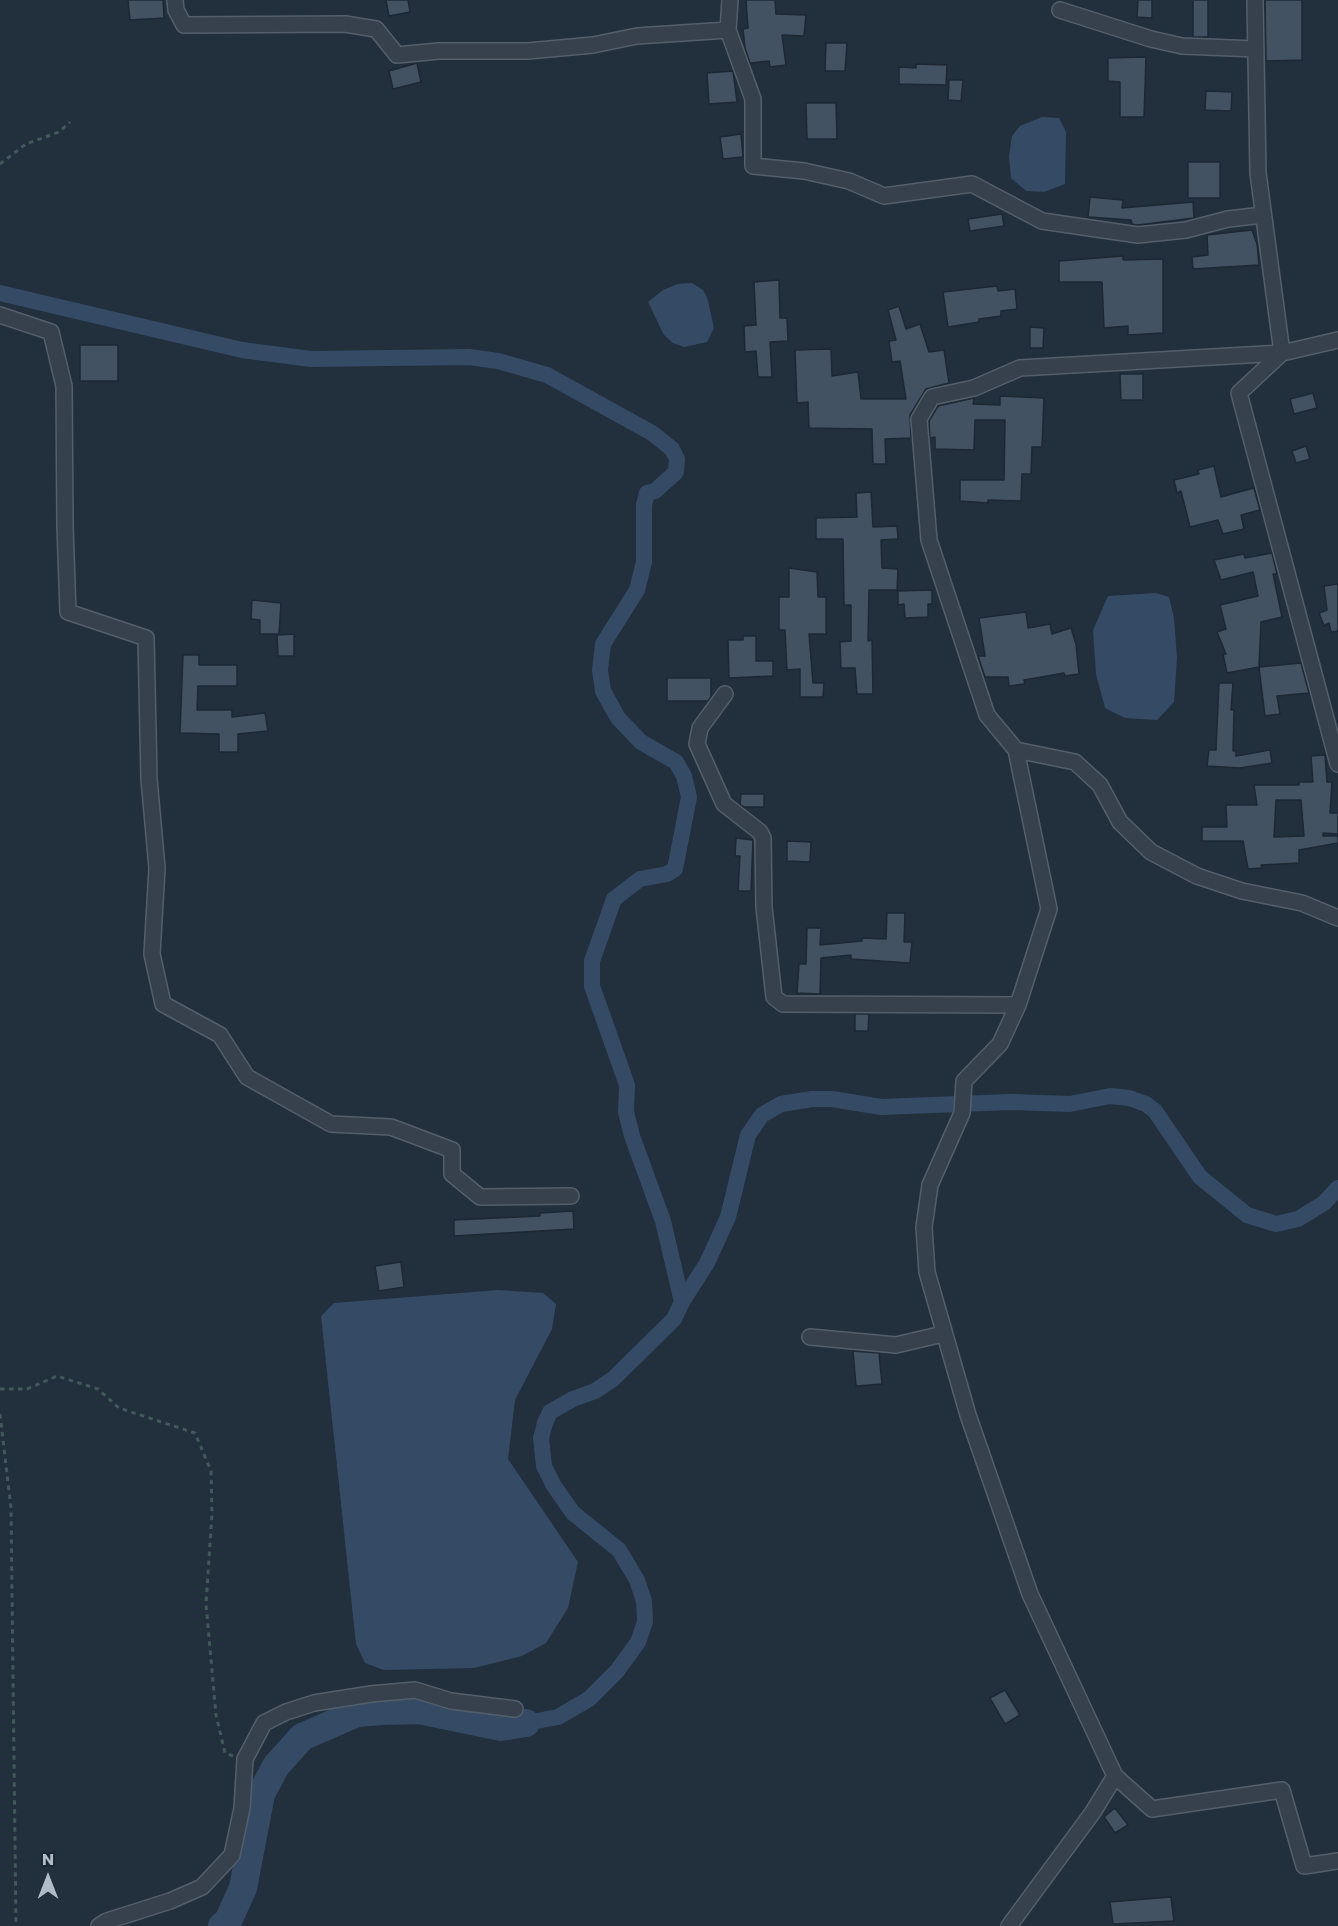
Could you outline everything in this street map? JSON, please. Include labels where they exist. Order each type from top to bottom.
[{"type":"street","points":[[175,0],[176,10],[184,25],[345,24],[376,29],[397,55],[439,51],[528,51],[593,45],[637,36],[728,30]]},
{"type":"street","points":[[730,0],[728,30],[753,99],[753,166],[804,171],[849,180],[884,196],[972,184],[1042,220],[1138,235],[1186,230],[1228,219],[1263,215]]},
{"type":"street","points":[[1255,0],[1258,173],[1282,353]]},
{"type":"street","points":[[1059,10],[1151,39],[1182,46],[1256,49]]},
{"type":"street","points":[[0,315],[51,332],[64,386],[64,526],[68,612],[146,638],[149,779],[157,868],[152,954],[163,1004],[220,1035],[247,1077],[331,1124],[391,1127],[452,1150],[452,1174],[480,1197],[571,1196]]},
{"type":"street","points":[[1338,340],[1282,353],[1020,368],[974,388],[932,397],[919,418],[929,540],[987,715],[1016,750],[1049,909],[1018,1005],[1000,1044],[964,1081],[962,1113],[930,1185],[924,1227],[927,1272],[943,1334],[968,1415],[1030,1594],[1115,1776],[1152,1809],[1282,1790],[1304,1866],[1338,1861]]},
{"type":"street","points":[[1282,353],[1239,393],[1338,764]]},
{"type":"street","points":[[725,694],[700,728],[697,744],[724,804],[760,832],[763,838],[764,907],[774,998],[783,1004],[1018,1005]]},
{"type":"street","points":[[1016,750],[1075,762],[1100,785],[1120,822],[1151,852],[1160,857],[1197,876],[1230,887],[1302,903],[1338,918]]},
{"type":"street","points":[[810,1337],[896,1345],[943,1334]]},
{"type":"street","points":[[99,1926],[107,1921],[170,1901],[202,1887],[232,1855],[242,1808],[245,1759],[264,1723],[286,1712],[314,1703],[415,1690],[451,1701],[516,1710]]},
{"type":"street","points":[[1009,1926],[1093,1812],[1115,1776]]},
{"type":"path","points":[[0,164],[26,144],[59,132],[70,122]]},
{"type":"path","points":[[0,1389],[27,1389],[57,1376],[98,1389],[119,1408],[195,1433],[211,1471],[212,1514],[206,1604],[216,1714],[225,1754],[245,1759]]},
{"type":"path","points":[[0,1414],[11,1508],[16,1926]]},
{"type":"water","points":[[1042,117],[1059,118],[1066,132],[1065,184],[1044,192],[1026,191],[1011,178],[1009,156],[1012,136],[1020,126]]},
{"type":"water","points":[[692,283],[703,290],[707,297],[714,328],[707,342],[684,347],[673,343],[664,335],[648,302],[663,290],[678,284]]},
{"type":"water","points":[[1156,593],[1169,597],[1174,618],[1177,658],[1174,702],[1157,720],[1125,718],[1105,708],[1096,674],[1093,630],[1108,596]]},
{"type":"water","points":[[498,1290],[543,1293],[556,1304],[552,1329],[515,1400],[508,1459],[578,1562],[568,1608],[546,1643],[522,1656],[474,1668],[384,1670],[365,1663],[356,1644],[321,1316],[334,1303]]},
{"type":"building","points":[[128,0],[163,0],[164,18],[130,20]]},
{"type":"building","points":[[386,0],[408,0],[410,12],[389,16]]},
{"type":"building","points":[[746,0],[775,0],[776,14],[806,15],[804,36],[782,35],[786,65],[770,67],[769,61],[750,63],[745,48],[743,29],[748,28]]},
{"type":"building","points":[[1138,0],[1152,0],[1152,18],[1137,17]]},
{"type":"building","points":[[1193,0],[1208,0],[1208,37],[1193,37]]},
{"type":"building","points":[[1265,0],[1302,0],[1302,60],[1266,61]]},
{"type":"building","points":[[826,43],[847,43],[845,71],[825,71]]},
{"type":"building","points":[[1146,57],[1144,117],[1120,117],[1120,82],[1108,81],[1108,58]]},
{"type":"building","points":[[417,63],[421,82],[393,89],[389,71]]},
{"type":"building","points":[[916,64],[947,65],[946,85],[899,84],[899,67],[916,68]]},
{"type":"building","points":[[733,71],[737,102],[709,104],[707,73]]},
{"type":"building","points":[[949,80],[963,80],[961,101],[948,100]]},
{"type":"building","points":[[1206,91],[1232,92],[1231,111],[1205,110]]},
{"type":"building","points":[[806,103],[836,103],[837,139],[807,139]]},
{"type":"building","points":[[741,134],[743,157],[723,159],[720,137]]},
{"type":"building","points":[[1188,162],[1220,162],[1220,198],[1188,198]]},
{"type":"building","points":[[1090,197],[1123,200],[1122,208],[1193,202],[1194,218],[1138,225],[1132,224],[1131,220],[1088,217]]},
{"type":"building","points":[[1002,214],[1004,226],[970,231],[968,219]]},
{"type":"building","points":[[1252,230],[1257,244],[1259,265],[1193,269],[1192,257],[1208,255],[1207,235]]},
{"type":"building","points":[[1123,256],[1123,260],[1163,259],[1163,333],[1128,335],[1128,326],[1104,328],[1102,282],[1059,282],[1059,261]]},
{"type":"building","points":[[779,280],[780,318],[787,318],[788,341],[770,342],[772,377],[758,377],[756,351],[745,352],[744,326],[756,325],[754,282]]},
{"type":"building","points":[[997,286],[998,291],[1015,289],[1017,309],[1001,311],[1001,316],[979,319],[979,322],[948,327],[943,292]]},
{"type":"building","points":[[899,306],[906,329],[920,324],[929,352],[944,350],[949,383],[926,389],[910,415],[911,438],[885,439],[886,464],[873,464],[872,429],[809,428],[808,402],[797,403],[795,350],[831,349],[832,376],[858,372],[861,399],[906,399],[900,361],[892,362],[889,341],[896,340],[888,310]]},
{"type":"building","points":[[1030,327],[1044,328],[1043,348],[1030,348]]},
{"type":"building","points":[[80,345],[118,345],[118,381],[80,381]]},
{"type":"building","points":[[1120,374],[1143,374],[1143,400],[1121,400]]},
{"type":"building","points":[[1313,393],[1317,408],[1294,414],[1290,399]]},
{"type":"building","points":[[1000,396],[1044,398],[1042,447],[1032,447],[1031,474],[1022,474],[1021,501],[988,500],[988,503],[960,501],[960,480],[1004,480],[1005,420],[975,420],[974,450],[935,449],[935,437],[930,438],[929,421],[938,406],[974,398],[973,404],[1000,405]]},
{"type":"building","points":[[1306,446],[1310,459],[1296,463],[1292,451]]},
{"type":"building","points":[[1214,466],[1221,497],[1254,488],[1260,510],[1241,515],[1244,529],[1223,534],[1218,520],[1190,527],[1181,491],[1177,493],[1174,480],[1199,474],[1198,470]]},
{"type":"building","points":[[871,492],[873,527],[897,526],[898,539],[881,540],[882,568],[898,569],[897,590],[869,590],[868,641],[872,640],[873,694],[857,694],[855,668],[841,668],[840,642],[851,641],[851,605],[844,605],[843,539],[816,539],[816,518],[857,517],[856,493]]},
{"type":"building","points":[[1272,553],[1277,574],[1273,574],[1282,617],[1261,622],[1259,667],[1227,673],[1223,654],[1226,654],[1217,632],[1226,629],[1220,605],[1258,596],[1253,572],[1221,580],[1214,560],[1244,554],[1245,558]]},
{"type":"building","points":[[789,568],[817,572],[818,597],[826,597],[826,634],[809,634],[813,683],[824,683],[823,697],[800,697],[800,669],[787,670],[785,630],[779,630],[779,597],[789,597]]},
{"type":"building","points":[[1338,584],[1338,631],[1331,632],[1329,623],[1324,626],[1319,613],[1327,610],[1324,586]]},
{"type":"building","points":[[932,590],[932,604],[928,604],[928,617],[905,618],[904,604],[898,605],[898,591]]},
{"type":"building","points":[[252,600],[281,603],[279,634],[260,634],[260,620],[251,619]]},
{"type":"building","points":[[1026,612],[1028,628],[1050,624],[1052,634],[1071,628],[1076,644],[1079,674],[1065,676],[1064,673],[1024,680],[1025,684],[1009,686],[1008,677],[985,677],[978,656],[985,656],[979,618]]},
{"type":"building","points":[[294,634],[294,656],[278,656],[277,635]]},
{"type":"building","points":[[743,636],[756,636],[756,661],[773,661],[773,676],[729,678],[728,640],[743,640]]},
{"type":"building","points":[[183,655],[199,655],[199,665],[237,665],[237,686],[198,686],[197,710],[232,710],[232,717],[265,713],[268,731],[238,734],[238,752],[219,752],[219,734],[180,733]]},
{"type":"building","points":[[1301,663],[1309,693],[1277,696],[1280,714],[1265,716],[1259,667]]},
{"type":"building","points":[[667,678],[711,678],[711,697],[708,701],[667,701]]},
{"type":"building","points":[[1219,683],[1233,683],[1231,710],[1234,710],[1233,751],[1236,751],[1236,756],[1270,750],[1272,763],[1240,768],[1207,766],[1209,750],[1216,750]]},
{"type":"building","points":[[1325,755],[1327,782],[1332,782],[1330,813],[1338,813],[1338,834],[1323,833],[1323,836],[1338,836],[1338,843],[1299,850],[1299,863],[1261,865],[1262,868],[1248,869],[1243,841],[1202,841],[1202,827],[1227,827],[1226,805],[1257,805],[1254,785],[1299,785],[1299,782],[1313,782],[1311,756]],"holes":[[[1276,800],[1301,800],[1304,836],[1274,837]]]},
{"type":"building","points":[[741,794],[764,794],[764,807],[744,807],[740,804]]},
{"type":"building","points":[[736,838],[753,840],[751,891],[738,891],[740,856],[735,856]]},
{"type":"building","points":[[787,841],[811,842],[810,862],[787,861]]},
{"type":"building","points":[[887,913],[905,913],[904,942],[912,942],[910,963],[851,959],[851,955],[821,958],[820,994],[797,993],[799,964],[806,964],[807,928],[821,928],[820,945],[862,941],[862,938],[886,939]]},
{"type":"building","points":[[855,1014],[869,1014],[868,1031],[855,1031]]},
{"type":"building","points":[[573,1211],[574,1229],[454,1236],[454,1220],[540,1216],[540,1213]]},
{"type":"building","points":[[401,1262],[404,1287],[379,1291],[375,1266]]},
{"type":"building","points":[[853,1351],[879,1353],[882,1384],[856,1386]]},
{"type":"building","points":[[1005,1690],[1020,1715],[1005,1724],[990,1698]]},
{"type":"building","points":[[1115,1808],[1128,1825],[1115,1833],[1104,1817]]},
{"type":"building","points":[[1171,1897],[1174,1921],[1113,1924],[1110,1902]]},
{"type":"waterway","points":[[0,293],[242,350],[311,359],[469,357],[498,361],[547,375],[652,433],[672,449],[677,459],[676,472],[655,491],[647,493],[644,505],[644,562],[637,590],[603,644],[600,670],[603,691],[618,718],[641,742],[676,762],[684,776],[689,797],[675,869],[667,874],[640,879],[614,899],[592,961],[592,986],[627,1085],[626,1112],[632,1136],[663,1221],[682,1302]]},
{"type":"waterway","points":[[526,1723],[558,1717],[589,1699],[617,1671],[638,1642],[645,1622],[644,1601],[637,1580],[619,1550],[573,1513],[554,1486],[544,1466],[541,1438],[545,1423],[550,1412],[573,1399],[595,1391],[613,1379],[674,1319],[707,1263],[728,1217],[748,1135],[762,1115],[781,1104],[812,1099],[832,1099],[881,1107],[1011,1102],[1070,1104],[1110,1096],[1129,1098],[1146,1104],[1155,1111],[1200,1177],[1247,1215],[1276,1224],[1298,1219],[1324,1203],[1338,1188]]},
{"type":"waterway","points":[[222,1926],[228,1921],[243,1888],[261,1794],[276,1766],[302,1737],[357,1713],[382,1711],[419,1710],[501,1727],[526,1723]]}]
